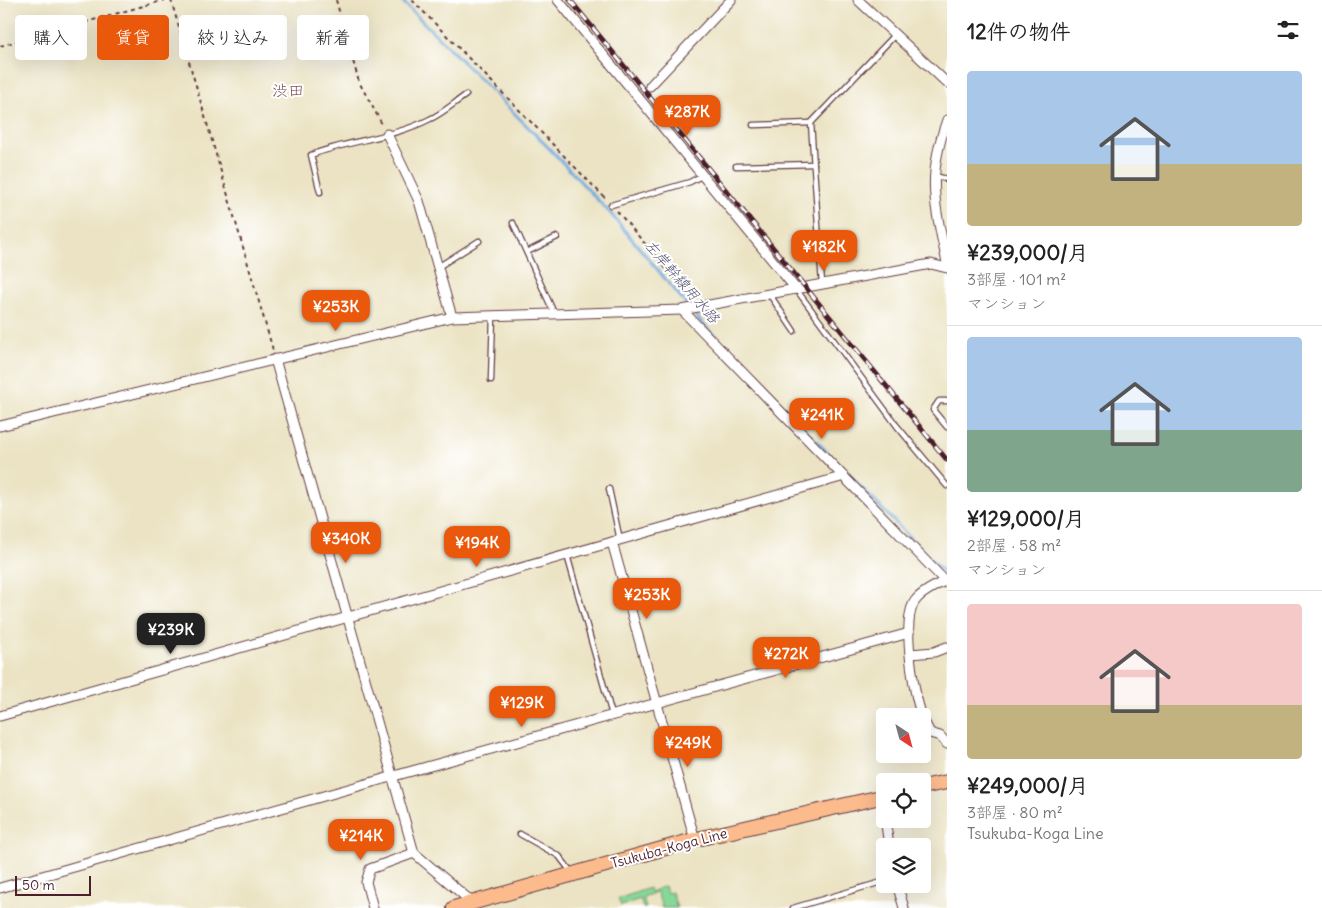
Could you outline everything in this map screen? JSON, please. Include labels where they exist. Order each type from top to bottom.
[{"type":"main road","points":[[931,786],[947,782]]},
{"type":"main road","name":"Tsukuba-Koga Line","points":[[454,908],[695,840],[876,798]]},
{"type":"street","points":[[558,0],[796,289]]},
{"type":"street","points":[[650,86],[730,0]]},
{"type":"street","points":[[858,0],[947,82]]},
{"type":"street","points":[[947,120],[938,146],[933,176],[933,196],[943,227],[947,263]]},
{"type":"street","points":[[387,134],[419,201],[452,317]]},
{"type":"street","points":[[0,426],[452,317],[682,310],[930,264],[947,268]]},
{"type":"street","points":[[682,310],[841,477],[946,582],[914,602],[910,633],[910,654],[920,708]]},
{"type":"street","points":[[275,359],[394,776],[414,853],[472,903]]},
{"type":"street","points":[[0,716],[841,477]]},
{"type":"street","points":[[616,541],[657,703],[695,840]]},
{"type":"street","points":[[0,888],[394,776],[910,633]]},
{"type":"street","points":[[910,654],[934,652],[947,647]]},
{"type":"street","points":[[931,733],[940,736],[947,744]]},
{"type":"street","points":[[373,908],[366,882],[370,869],[414,853]]},
{"type":"street","points":[[900,893],[904,908]]},
{"type":"lane","points":[[753,125],[811,123],[895,34]]},
{"type":"lane","points":[[320,192],[311,155],[330,147],[387,134],[430,119],[466,95]]},
{"type":"lane","points":[[811,123],[822,284]]},
{"type":"lane","points":[[736,166],[814,164]]},
{"type":"lane","points":[[612,205],[690,182],[703,175]]},
{"type":"lane","points":[[933,176],[947,179]]},
{"type":"lane","points":[[513,223],[554,314]]},
{"type":"lane","points":[[526,252],[557,237]]},
{"type":"lane","points":[[438,267],[479,240]]},
{"type":"lane","points":[[796,289],[898,426],[947,486]]},
{"type":"lane","points":[[769,294],[794,331]]},
{"type":"lane","points":[[491,380],[493,316]]},
{"type":"lane","points":[[947,401],[939,401],[933,410],[947,427]]},
{"type":"lane","points":[[610,490],[616,541]]},
{"type":"lane","points":[[567,555],[612,715]]},
{"type":"lane","points":[[520,834],[559,856],[573,874]]},
{"type":"lane","points":[[793,908],[876,884]]},
{"type":"path","points":[[0,46],[165,0]]},
{"type":"path","points":[[171,0],[275,359]]},
{"type":"path","points":[[336,0],[359,82],[387,134]]},
{"type":"path","points":[[412,0],[612,205],[700,308]]},
{"type":"green space","points":[[665,886],[667,893],[672,892],[677,908],[662,908],[657,892],[643,897],[646,908],[643,908],[640,899],[621,906],[618,899],[649,888],[650,892]]},
{"type":"waterway","name":"左岸幹線用水路","points":[[401,0],[545,144],[611,214],[702,323],[947,576]]},
{"type":"railway","points":[[570,0],[947,460]]},
{"type":"district","name":"渋田","points":[[288,90]]}]
